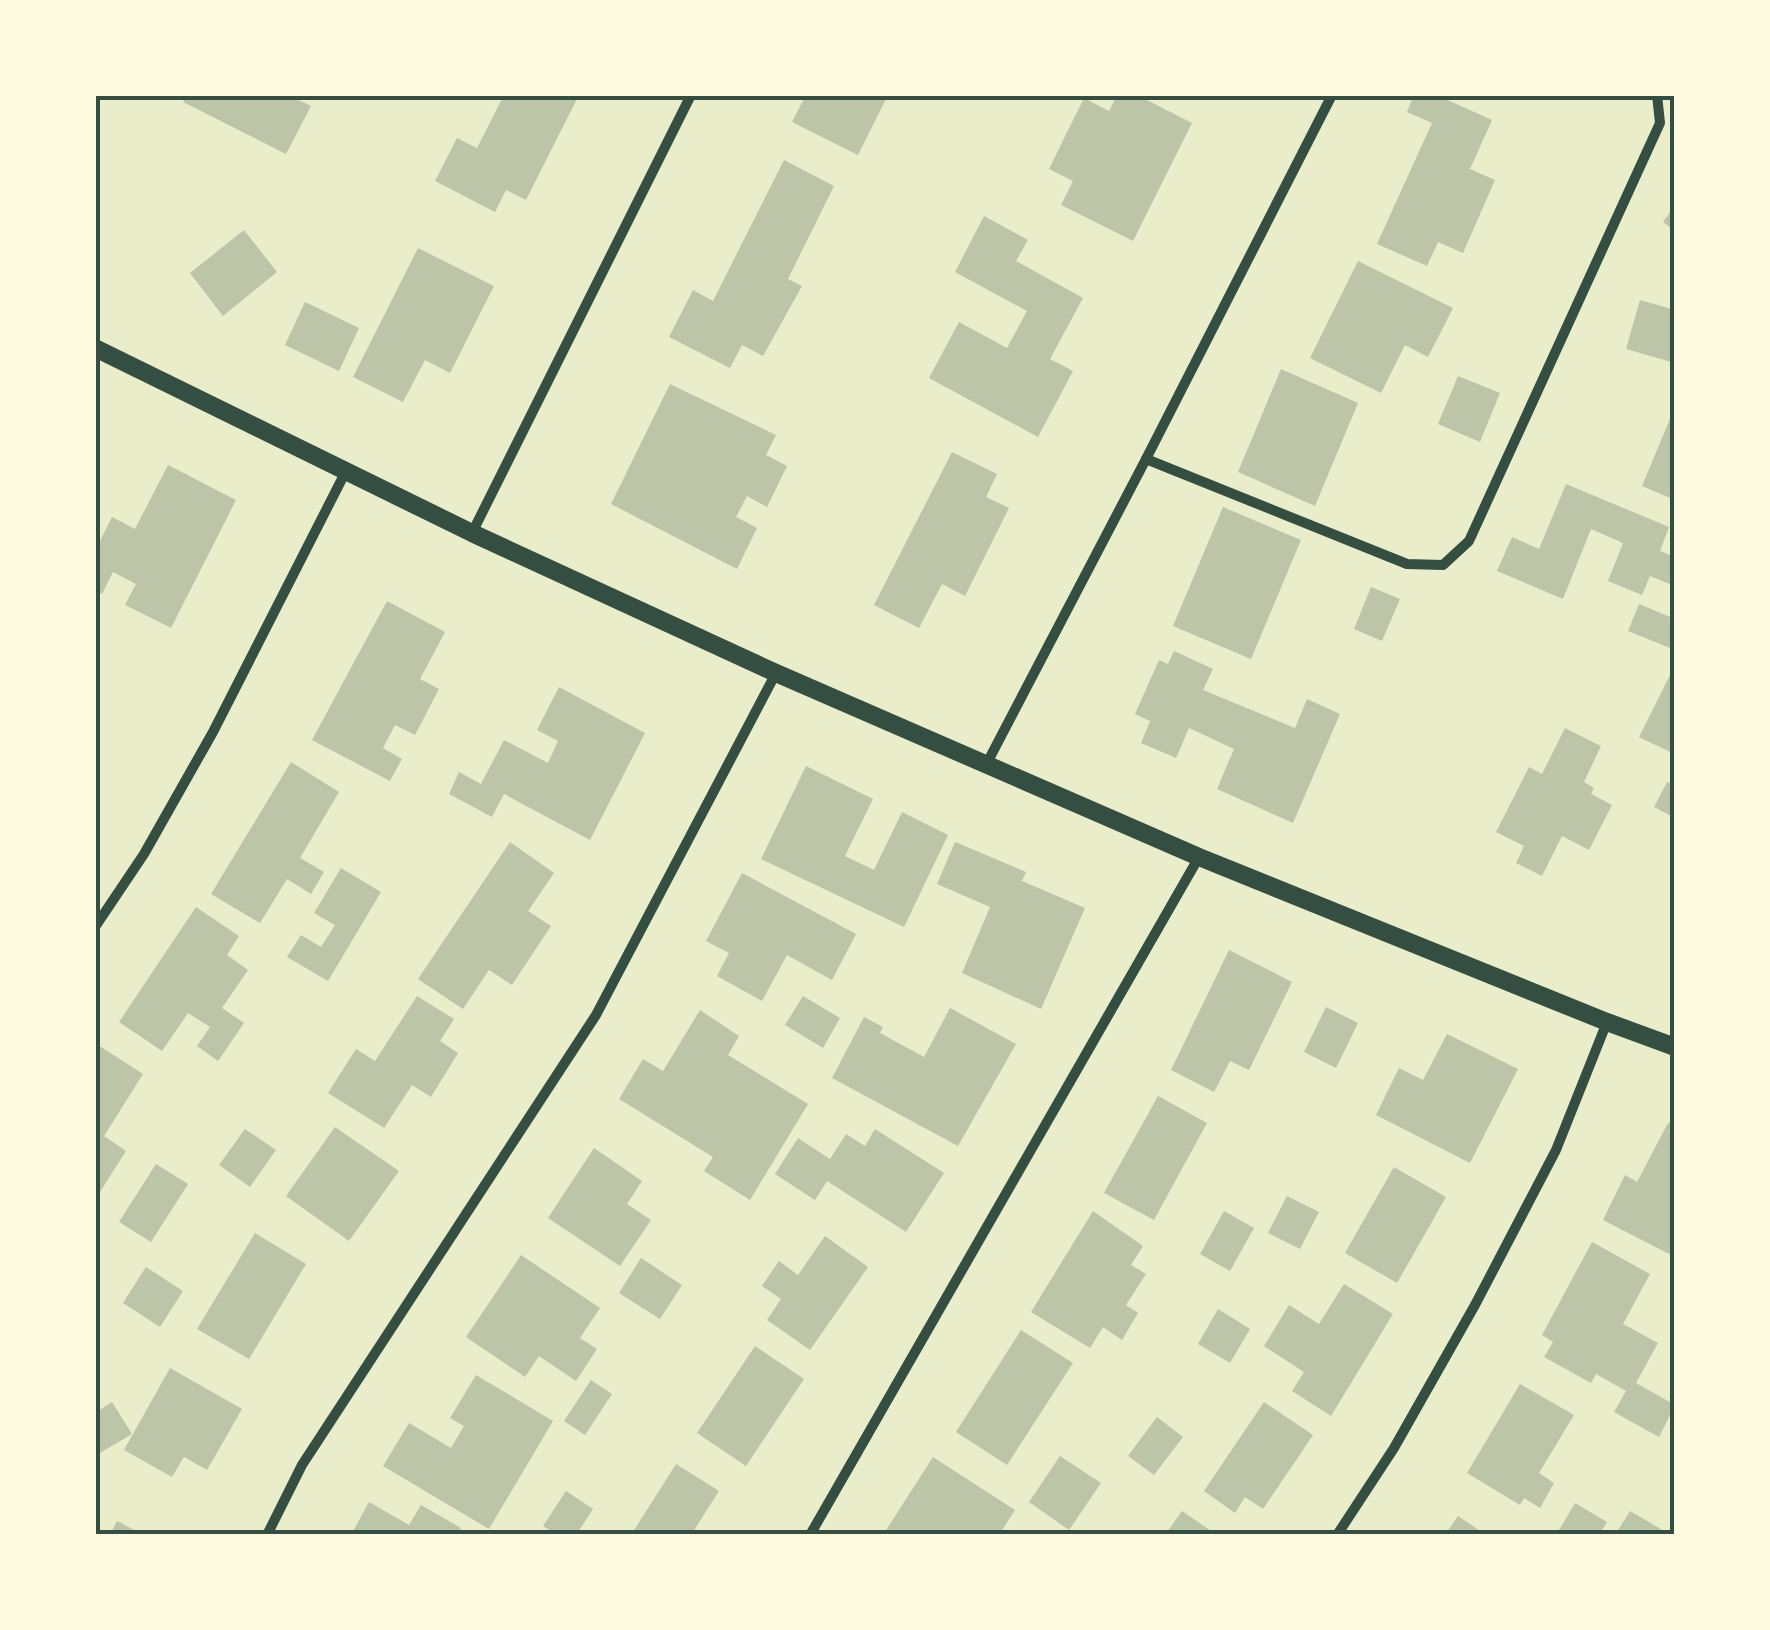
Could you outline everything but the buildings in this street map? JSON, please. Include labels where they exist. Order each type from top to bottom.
[{"type":"street","points":[[472,533],[691,95]]},
{"type":"street","points":[[987,764],[1332,95]]},
{"type":"street","points":[[1146,459],[1407,564],[1442,565],[1468,541],[1660,123],[1656,95]]},
{"type":"street","points":[[95,348],[472,533],[776,673],[1200,857],[1675,1047]]},
{"type":"street","points":[[95,927],[144,854],[214,732],[346,471]]},
{"type":"street","points":[[267,1535],[302,1465],[596,1015],[776,673]]},
{"type":"street","points":[[810,1535],[1200,857]]},
{"type":"street","points":[[1336,1535],[1394,1448],[1502,1253],[1556,1150],[1607,1022]]}]
